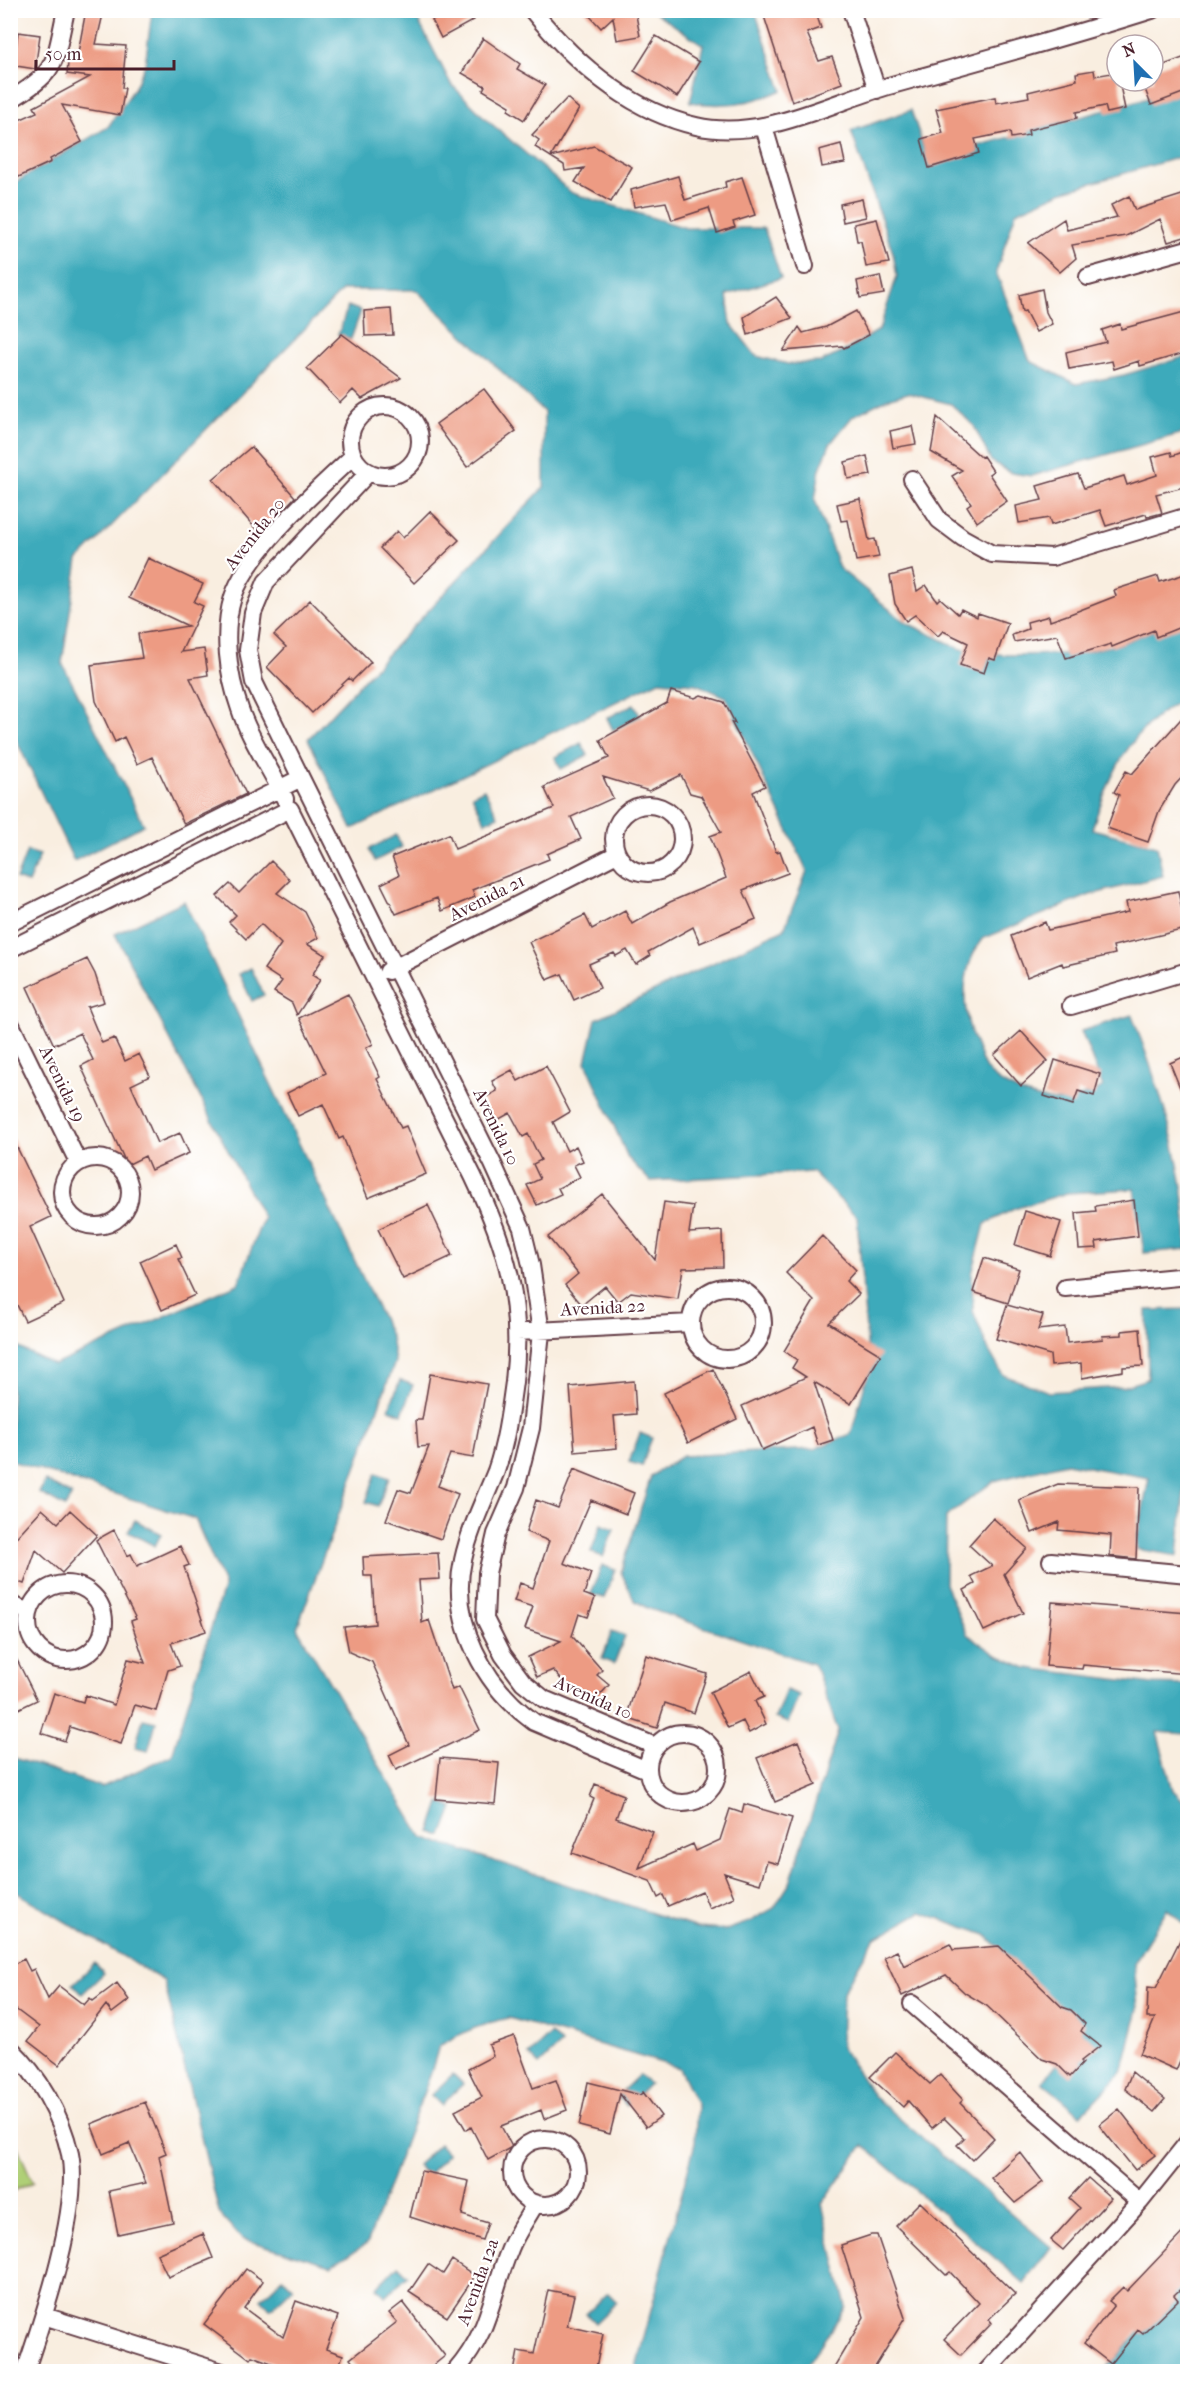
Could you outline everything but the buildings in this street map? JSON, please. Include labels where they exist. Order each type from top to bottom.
[{"type":"street","points":[[10,100],[39,82],[53,66],[66,10]]},
{"type":"street","points":[[532,10],[555,39],[595,73],[653,114],[698,127],[733,129],[764,127],[876,90],[1152,10]]},
{"type":"street","points":[[851,10],[876,90]]},
{"type":"street","points":[[764,127],[806,266]]},
{"type":"street","points":[[1088,277],[1188,249]]},
{"type":"street","points":[[385,405],[396,407],[414,421],[421,443],[412,464],[403,472],[380,476],[369,472],[353,456],[351,433],[363,413],[385,405]]},
{"type":"street","name":"Avenida 20","points":[[290,809],[240,710],[228,646],[228,619],[234,596],[246,571],[307,500],[353,456]]},
{"type":"street","points":[[10,923],[301,778],[254,682],[248,650],[253,613],[266,582],[369,472]]},
{"type":"street","points":[[912,479],[939,520],[963,538],[992,554],[1052,557],[1188,516]]},
{"type":"street","name":"Avenida 10","points":[[301,778],[397,966],[522,1228],[531,1265],[542,1332],[531,1428],[516,1488],[496,1534],[487,1573],[485,1619],[503,1655],[523,1682],[544,1700],[655,1746]]},
{"type":"street","points":[[10,949],[312,798]]},
{"type":"street","points":[[647,805],[661,807],[672,814],[680,825],[683,838],[681,851],[674,863],[663,871],[650,874],[636,872],[625,865],[617,854],[614,841],[616,828],[623,816],[634,808],[647,805]]},
{"type":"street","points":[[290,809],[489,1209],[506,1260],[517,1310],[517,1332],[506,1430],[496,1470],[477,1510],[462,1563],[461,1605],[468,1635],[479,1663],[519,1711],[534,1722],[647,1770]]},
{"type":"street","name":"Avenida 21","points":[[375,978],[617,854]]},
{"type":"street","points":[[122,868],[132,888]]},
{"type":"street","points":[[1071,1006],[1188,971]]},
{"type":"street","name":"Avenida 19","points":[[10,1023],[78,1162]]},
{"type":"street","points":[[91,1158],[105,1158],[117,1164],[126,1174],[131,1187],[130,1201],[124,1213],[114,1222],[101,1227],[87,1226],[75,1220],[66,1210],[62,1197],[62,1184],[68,1172],[78,1162],[91,1158]]},
{"type":"street","points":[[1065,1288],[1188,1276]]},
{"type":"street","points":[[728,1286],[742,1289],[753,1297],[761,1309],[764,1323],[761,1337],[753,1349],[741,1356],[727,1359],[713,1356],[702,1348],[694,1336],[691,1323],[694,1309],[702,1297],[714,1289],[728,1286]]},
{"type":"street","name":"Avenida 22","points":[[517,1332],[691,1323]]},
{"type":"street","points":[[1051,1561],[1188,1574]]},
{"type":"street","points":[[61,1584],[76,1585],[89,1592],[99,1603],[104,1617],[103,1632],[96,1645],[85,1655],[70,1660],[56,1659],[42,1652],[33,1641],[28,1627],[29,1612],[36,1599],[47,1589],[61,1584]]},
{"type":"street","points":[[10,1604],[29,1612]]},
{"type":"street","points":[[676,1733],[699,1737],[716,1755],[717,1779],[702,1798],[678,1803],[656,1792],[647,1770],[648,1761],[655,1746],[664,1738],[676,1733]]},
{"type":"street","points":[[912,2004],[1140,2202]]},
{"type":"street","points":[[10,2048],[38,2078],[57,2117],[70,2155],[70,2203],[44,2316],[25,2372]]},
{"type":"street","points":[[536,2140],[557,2141],[567,2147],[578,2166],[574,2188],[558,2203],[535,2204],[518,2192],[512,2173],[513,2162],[518,2152],[536,2140]]},
{"type":"street","points":[[986,2372],[1140,2202],[1188,2142]]},
{"type":"street","name":"Avenida 12a","points":[[455,2372],[485,2328],[510,2248],[535,2204]]},
{"type":"street","points":[[44,2316],[222,2372]]},
{"type":"green space","points":[[10,2130],[33,2182],[11,2192],[10,2192]]},
{"type":"water","points":[[152,11],[416,11],[419,22],[451,84],[487,120],[572,193],[686,228],[764,228],[781,278],[727,295],[731,324],[756,356],[788,364],[821,362],[847,350],[879,330],[897,276],[893,253],[851,131],[911,110],[928,160],[1187,87],[1187,155],[1061,192],[1016,212],[996,272],[1030,361],[1076,384],[1124,375],[1187,356],[1187,432],[1032,476],[1011,473],[991,461],[974,426],[951,404],[908,393],[887,399],[853,416],[830,444],[820,469],[815,500],[839,568],[905,622],[961,649],[1005,655],[1076,654],[1120,644],[1149,632],[1187,622],[1187,697],[1151,722],[1137,736],[1116,769],[1092,829],[1157,846],[1163,876],[1090,895],[982,939],[969,965],[965,992],[968,1020],[986,1069],[1008,1087],[1037,1098],[1055,1101],[1074,1099],[1103,1087],[1081,1031],[1132,1015],[1170,1129],[1182,1189],[1187,1249],[1144,1253],[1134,1189],[1067,1193],[1014,1209],[985,1224],[972,1274],[973,1311],[988,1349],[1003,1375],[1049,1392],[1122,1387],[1148,1379],[1147,1310],[1187,1309],[1188,1451],[1178,1556],[1135,1549],[1149,1478],[1066,1463],[994,1481],[946,1517],[945,1584],[967,1634],[997,1655],[1027,1668],[1153,1684],[1187,1685],[1187,1734],[1157,1732],[1173,1790],[1187,1804],[1187,1926],[1167,1909],[1134,1963],[1138,2009],[1122,2072],[1081,2115],[1042,2082],[1078,2037],[1034,1982],[986,1935],[921,1912],[874,1939],[843,1992],[841,2047],[874,2097],[1051,2247],[1024,2283],[863,2145],[822,2204],[846,2307],[803,2371],[635,2371],[695,2143],[697,2105],[679,2068],[509,2018],[481,2025],[439,2046],[367,2244],[331,2265],[242,2239],[219,2213],[164,1981],[11,1889],[11,1757],[102,1787],[172,1755],[224,1585],[195,1519],[11,1461],[11,1344],[54,1365],[238,1284],[263,1218],[115,934],[184,901],[391,1337],[395,1362],[297,1628],[422,1837],[697,1928],[726,1930],[749,1922],[774,1908],[790,1883],[838,1731],[817,1671],[813,1664],[647,1608],[634,1600],[621,1572],[651,1476],[682,1456],[814,1449],[851,1434],[869,1369],[857,1217],[812,1172],[650,1181],[628,1158],[586,1062],[596,1019],[784,929],[807,871],[726,697],[696,684],[659,681],[352,829],[308,739],[544,487],[544,412],[416,290],[343,290],[78,560],[62,663],[144,825],[74,861],[11,729],[11,185],[108,127],[134,89],[145,65]]},
{"type":"water","points":[[653,11],[755,11],[782,90],[760,99],[737,104],[714,105],[690,102],[703,45]]},
{"type":"water","points":[[348,306],[361,311],[351,339],[338,335]]},
{"type":"water","points":[[634,704],[640,716],[613,730],[607,718]]},
{"type":"water","points":[[581,743],[588,755],[561,769],[555,757]]},
{"type":"water","points":[[484,789],[498,816],[485,822],[472,795]]},
{"type":"water","points":[[396,835],[402,847],[375,861],[369,849]]},
{"type":"water","points":[[27,851],[40,855],[28,883],[16,879]]},
{"type":"water","points":[[251,968],[264,995],[252,1001],[239,974]]},
{"type":"water","points":[[400,1380],[413,1385],[402,1414],[389,1409]]},
{"type":"water","points":[[640,1433],[652,1438],[642,1466],[629,1462]]},
{"type":"water","points":[[376,1473],[389,1478],[378,1506],[366,1502]]},
{"type":"water","points":[[45,1481],[72,1495],[65,1507],[39,1493]]},
{"type":"water","points":[[135,1520],[161,1534],[155,1546],[128,1532]]},
{"type":"water","points":[[601,1524],[614,1529],[603,1557],[591,1552]]},
{"type":"water","points":[[602,1565],[615,1570],[604,1598],[591,1594]]},
{"type":"water","points":[[612,1631],[625,1636],[614,1664],[602,1659]]},
{"type":"water","points":[[786,1690],[799,1695],[788,1723],[775,1718]]},
{"type":"water","points":[[143,1719],[156,1722],[148,1751],[135,1748]]},
{"type":"water","points":[[440,1803],[453,1808],[442,1836],[430,1832]]},
{"type":"water","points":[[95,1963],[104,1973],[82,1994],[73,1984]]},
{"type":"water","points":[[551,2034],[561,2044],[539,2065],[529,2055]]},
{"type":"water","points":[[453,2074],[463,2084],[441,2105],[431,2095]]},
{"type":"water","points":[[639,2075],[649,2084],[627,2106],[617,2096]]},
{"type":"water","points":[[439,2144],[448,2154],[427,2175],[417,2165]]},
{"type":"water","points":[[398,2265],[408,2275],[386,2296],[377,2287]]},
{"type":"water","points":[[283,2278],[293,2288],[271,2309],[261,2299]]},
{"type":"water","points":[[1187,2279],[1187,2371],[1104,2371]]},
{"type":"water","points":[[608,2293],[617,2302],[595,2323],[586,2314]]}]
